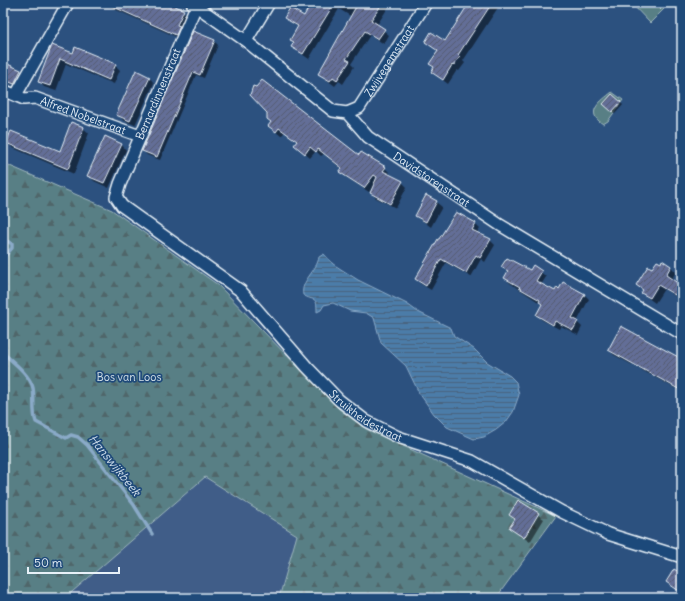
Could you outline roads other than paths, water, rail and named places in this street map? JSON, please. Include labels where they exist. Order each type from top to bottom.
[{"type":"street","points":[[16,95],[68,3]]},
{"type":"street","points":[[246,41],[269,3]]},
{"type":"street","name":"Zwijvegemstraat","points":[[347,113],[358,108],[426,3]]},
{"type":"street","points":[[194,4],[246,41],[333,111],[347,113]]},
{"type":"street","name":"Bernardinnenstraat","points":[[120,184],[194,4]]},
{"type":"street","name":"Alfred Nobelstraat","points":[[3,90],[24,99],[35,98],[140,136]]},
{"type":"street","name":"Davidstorenstraat","points":[[347,113],[368,137],[494,221],[682,334]]},
{"type":"street","name":"Struikheidestraat","points":[[120,184],[116,197],[122,206],[241,291],[307,367],[339,400],[366,421],[398,437],[472,462],[562,512],[608,534],[682,557]]},
{"type":"waterway","name":"Hanswijkbeek","points":[[3,241],[7,241],[12,244],[12,248],[3,258]]},
{"type":"waterway","name":"Hanswijkbeek","points":[[3,353],[21,369],[31,383],[33,388],[34,414],[36,422],[66,438],[71,435],[78,437],[87,445],[134,505],[152,534]]},
{"type":"park label","name":"Bos van Loos","points":[[129,377]]}]
